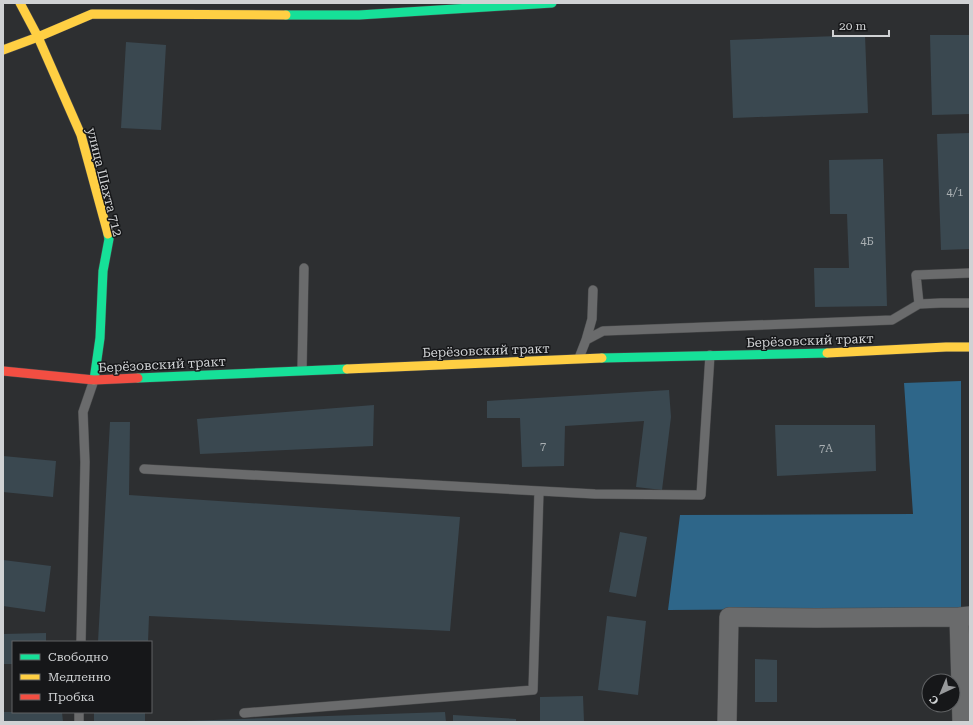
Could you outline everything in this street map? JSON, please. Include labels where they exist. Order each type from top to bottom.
[{"type":"main road","name":"улица Шахта 712","points":[[20,3],[38,37],[81,135],[108,239],[104,271],[100,338],[94,380]]},
{"type":"main road","points":[[3,50],[38,37],[95,9],[359,15],[552,3]]},
{"type":"main road","name":"Берёзовский тракт","points":[[3,371],[94,380],[578,359],[840,353],[970,347]]},
{"type":"street","points":[[727,722],[729,617],[965,617],[962,722]]},
{"type":"lane","points":[[302,370],[304,268]]},
{"type":"lane","points":[[918,304],[916,275],[970,273]]},
{"type":"lane","points":[[578,359],[586,340],[592,319],[593,290]]},
{"type":"lane","points":[[586,340],[603,331],[892,320],[918,304],[941,302],[970,303]]},
{"type":"lane","points":[[144,469],[596,494],[701,495],[710,355]]},
{"type":"lane","points":[[81,641],[85,462],[83,412],[94,380]]},
{"type":"lane","points":[[244,713],[533,690],[539,491]]},
{"type":"shaded area","points":[[961,381],[961,608],[668,610],[680,515],[913,514],[904,383]]},
{"type":"building","points":[[865,35],[868,113],[733,118],[730,40]]},
{"type":"building","points":[[930,35],[970,35],[970,114],[932,115]]},
{"type":"building","points":[[126,42],[166,45],[161,130],[121,128]]},
{"type":"building","points":[[970,133],[970,249],[941,250],[937,134]]},
{"type":"building","points":[[883,159],[887,306],[815,307],[814,268],[849,268],[847,214],[830,214],[829,160]]},
{"type":"building","points":[[669,390],[671,417],[662,490],[636,487],[644,421],[565,426],[564,466],[522,467],[520,418],[487,418],[487,401]]},
{"type":"building","points":[[374,405],[373,446],[200,454],[197,419]]},
{"type":"building","points":[[110,422],[130,422],[129,495],[460,517],[450,631],[149,616],[148,641],[98,641]]},
{"type":"building","points":[[775,425],[875,425],[876,471],[777,476]]},
{"type":"building","points":[[3,456],[56,461],[53,497],[3,492]]},
{"type":"building","points":[[620,532],[647,537],[636,597],[609,592]]},
{"type":"building","points":[[3,560],[51,566],[45,612],[3,606]]},
{"type":"building","points":[[607,616],[646,621],[638,695],[598,690]]},
{"type":"building","points":[[46,633],[46,641],[12,641],[12,664],[3,664],[3,634]]},
{"type":"building","points":[[755,659],[777,660],[777,702],[755,702]]},
{"type":"building","points":[[583,696],[584,722],[540,722],[540,697]]},
{"type":"building","points":[[3,712],[12,712],[62,713],[63,722],[3,722]]},
{"type":"building","points":[[445,712],[446,722],[185,722],[185,721]]},
{"type":"building","points":[[94,713],[145,713],[145,722],[94,722]]},
{"type":"building","points":[[453,715],[516,719],[516,722],[453,722]]},
{"type":"traffic: fast","points":[[286,15],[359,15],[552,3]]},
{"type":"traffic: fast","points":[[94,380],[100,338],[103,271],[109,239],[108,234]]},
{"type":"traffic: fast","points":[[602,358],[827,353]]},
{"type":"traffic: fast","points":[[138,378],[347,369]]},
{"type":"traffic: slow","points":[[20,3],[38,37],[81,135],[108,234]]},
{"type":"traffic: slow","points":[[3,50],[92,14],[286,15]]},
{"type":"traffic: slow","points":[[827,353],[970,347]]},
{"type":"traffic: slow","points":[[347,369],[602,358]]},
{"type":"traffic: jam","points":[[3,371],[94,380],[138,378]]}]
